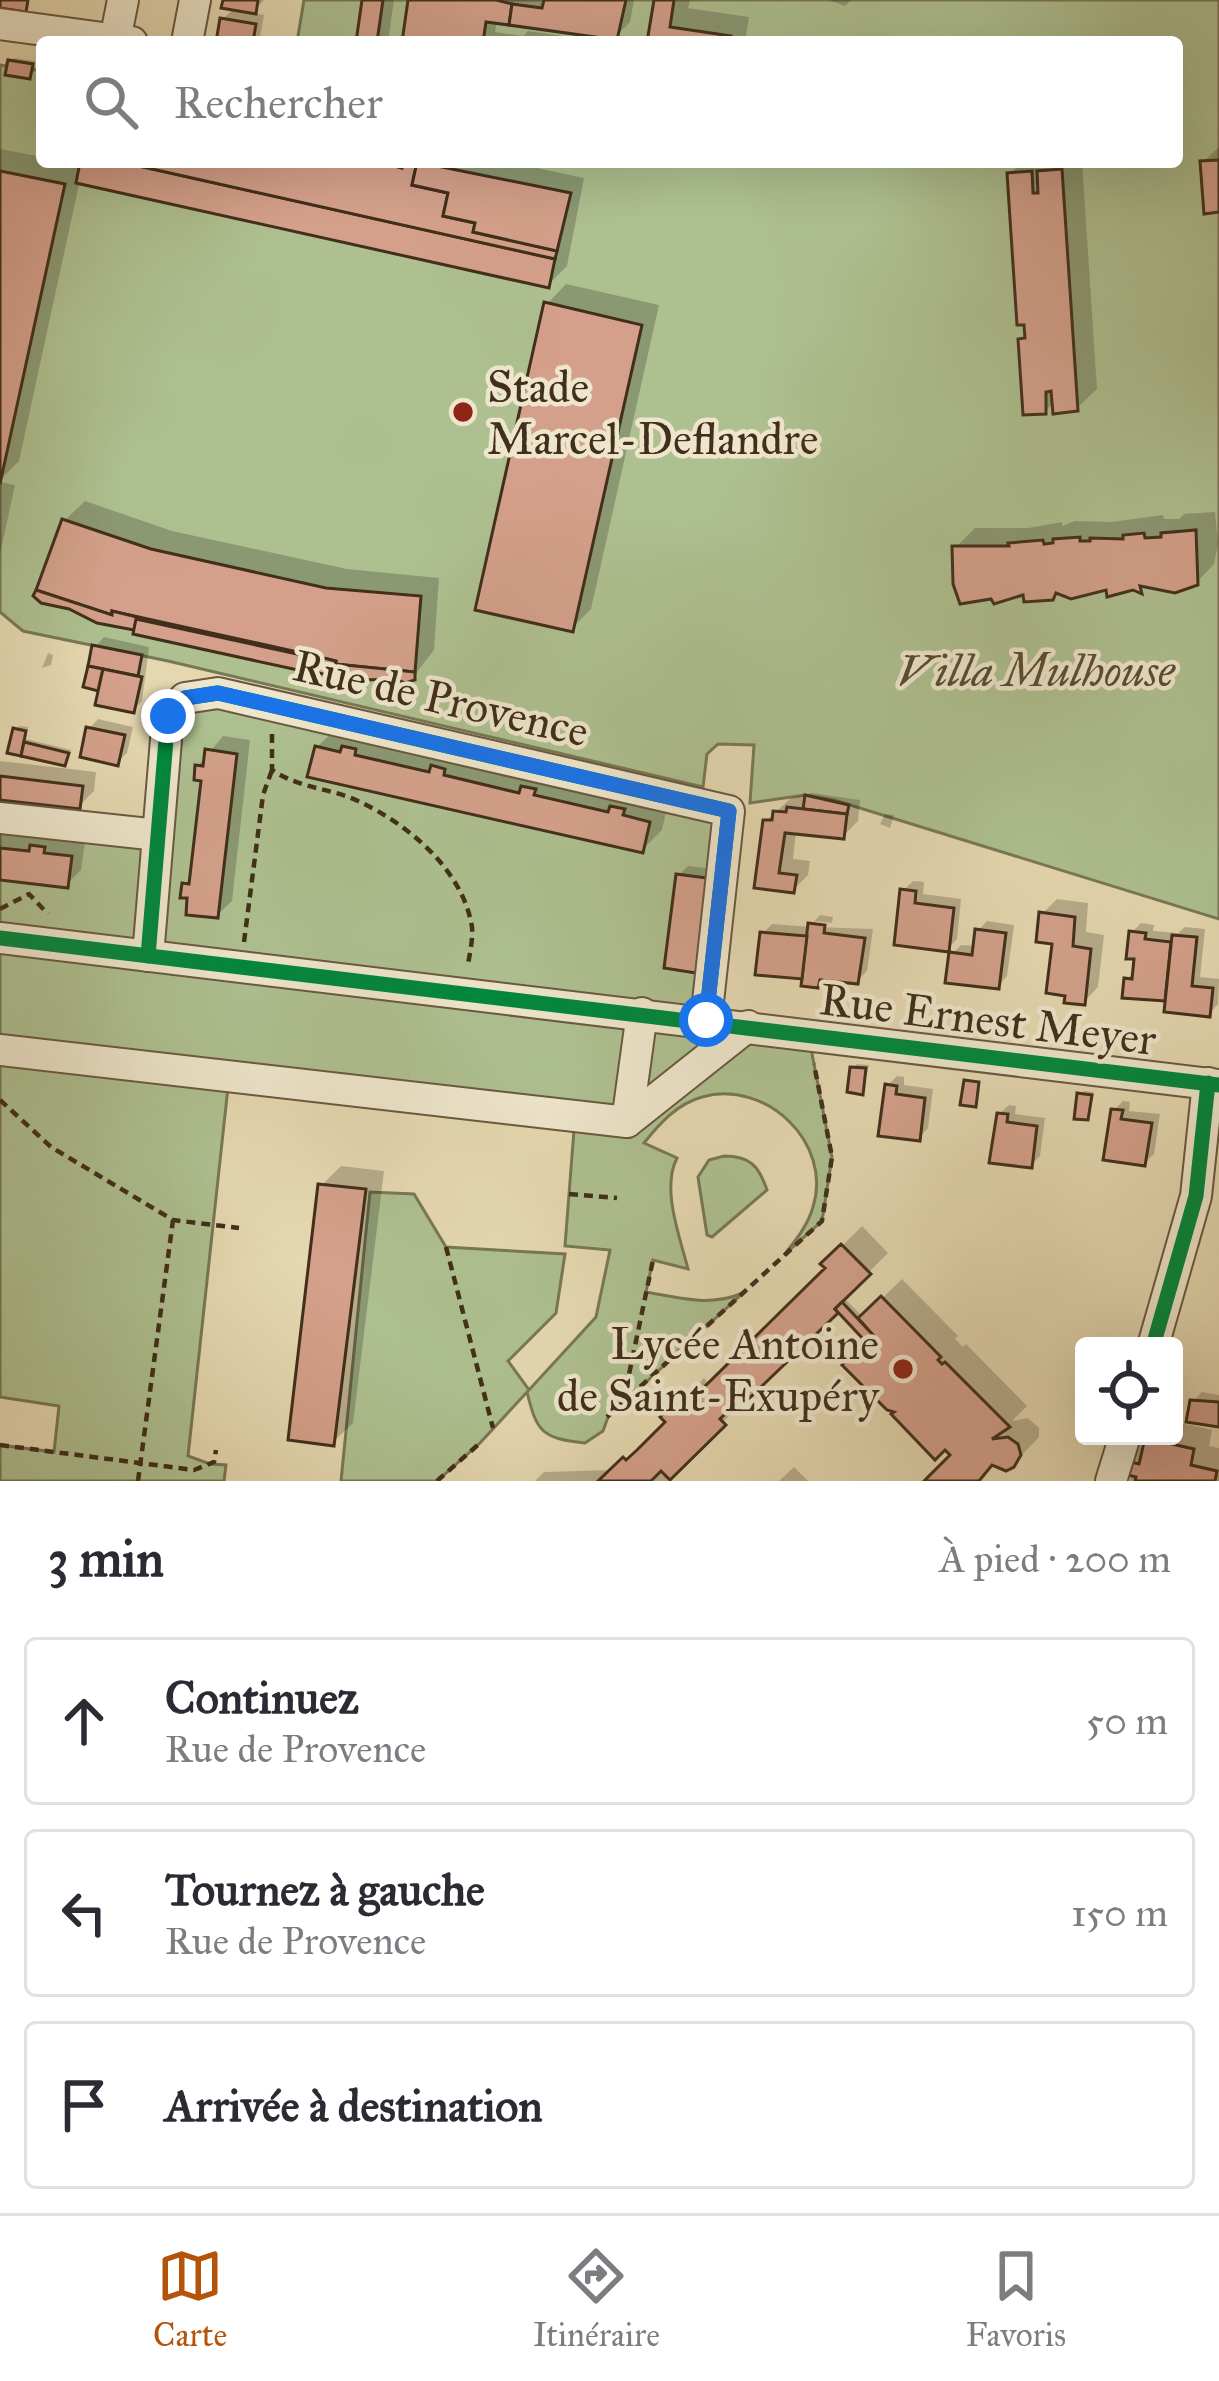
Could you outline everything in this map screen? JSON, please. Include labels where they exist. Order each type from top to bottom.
[{"type":"street","points":[[123,0],[124,36]]},
{"type":"street","points":[[188,36],[194,0]]},
{"type":"street","points":[[0,24],[88,36]]},
{"type":"street","name":"Rue de Provence","points":[[148,956],[168,716],[185,698],[218,693],[729,811],[706,1020]]},
{"type":"street","points":[[0,818],[158,835]]},
{"type":"street","name":"Rue Ernest Meyer","points":[[0,938],[1214,1084]]},
{"type":"street","points":[[627,1122],[642,1013]]},
{"type":"street","points":[[0,1050],[627,1122],[748,1026]]},
{"type":"street","points":[[1156,1337],[1196,1196],[1214,1084]]},
{"type":"street","points":[[1111,1481],[1122,1445]]},
{"type":"path","points":[[244,942],[263,795],[272,770],[273,705]]},
{"type":"path","points":[[272,770],[295,785],[354,799],[405,827],[459,886],[472,930],[468,970]]},
{"type":"path","points":[[0,909],[29,894],[60,926]]},
{"type":"path","points":[[608,1418],[821,1221],[832,1157],[808,1033]]},
{"type":"path","points":[[0,1100],[51,1147],[173,1220],[239,1228]]},
{"type":"path","points":[[569,1194],[617,1198]]},
{"type":"path","points":[[138,1481],[173,1220]]},
{"type":"path","points":[[446,1246],[493,1428]]},
{"type":"path","points":[[623,1403],[653,1260]]},
{"type":"path","points":[[437,1481],[480,1443]]},
{"type":"path","points":[[0,1445],[205,1468],[214,1462],[216,1450]]},
{"type":"green space","name":"Stade Marcel-Deflandre","points":[[304,0],[1219,0],[1219,919],[834,800],[805,795],[750,803],[754,745],[718,744],[707,754],[703,787],[23,631],[0,612],[0,65],[6,66],[8,60],[33,64],[36,70],[36,168],[1183,168],[1183,36],[298,36]]},
{"type":"green space","points":[[185,698],[729,811],[706,1020],[808,1033],[832,1157],[822,1221],[784,1255],[808,1220],[817,1183],[804,1139],[771,1107],[726,1094],[702,1097],[663,1122],[644,1143],[677,1158],[671,1198],[688,1269],[653,1260],[646,1292],[707,1300],[743,1293],[608,1417],[603,1431],[585,1443],[544,1431],[527,1392],[437,1481],[341,1481],[370,1192],[414,1194],[446,1247],[565,1254],[556,1313],[508,1361],[529,1390],[596,1317],[610,1250],[565,1246],[575,1117],[229,1078],[188,1456],[226,1465],[224,1481],[0,1481],[0,1445],[54,1452],[59,1406],[0,1397],[0,818],[157,835]]},
{"type":"green space","points":[[724,1156],[752,1164],[767,1190],[712,1237],[707,1235],[698,1177],[709,1160]]},
{"type":"building","points":[[0,0],[28,0],[26,12],[0,8]]},
{"type":"building","points":[[223,0],[258,0],[256,14],[221,8]]},
{"type":"building","points":[[362,0],[383,0],[378,36],[357,36]]},
{"type":"building","points":[[408,0],[512,4],[509,25],[486,22],[484,36],[403,36]]},
{"type":"building","points":[[544,0],[626,0],[618,36],[509,25],[512,4],[542,8]]},
{"type":"building","points":[[654,0],[674,0],[670,27],[731,36],[648,36]]},
{"type":"building","points":[[220,18],[256,24],[254,36],[217,36]]},
{"type":"building","points":[[8,60],[33,64],[30,79],[5,75]]},
{"type":"building","points":[[1219,160],[1219,212],[1204,214],[1200,161]]},
{"type":"building","points":[[79,168],[148,168],[555,259],[549,288],[76,183]]},
{"type":"building","points":[[148,168],[416,168],[412,185],[448,193],[443,216],[475,223],[473,232],[557,251],[555,259]]},
{"type":"building","points":[[416,168],[447,168],[571,193],[557,251],[473,232],[475,223],[443,216],[448,193],[412,185]]},
{"type":"building","points":[[1062,169],[1078,411],[1053,414],[1051,391],[1046,392],[1046,414],[1023,415],[1018,339],[1025,338],[1024,325],[1017,325],[1007,173],[1032,171],[1033,193],[1038,193],[1037,171]]},
{"type":"building","points":[[0,171],[65,184],[0,484]]},
{"type":"building","points":[[544,302],[642,325],[573,632],[475,610]]},
{"type":"building","points":[[62,519],[151,549],[326,588],[421,596],[415,672],[335,664],[112,611],[112,615],[36,590]]},
{"type":"building","points":[[1196,530],[1198,585],[1175,593],[1140,586],[1142,594],[1133,590],[1107,597],[1106,590],[1071,599],[1056,593],[1053,600],[1024,602],[1023,595],[994,604],[991,599],[960,604],[953,584],[952,546],[1009,546],[1043,540],[1044,544],[1080,537],[1080,541],[1123,539],[1123,535],[1144,533],[1145,538],[1161,537],[1161,533]]},
{"type":"building","points":[[36,590],[112,615],[112,611],[137,617],[134,630],[41,603],[33,596]]},
{"type":"building","points":[[136,619],[311,657],[307,672],[133,634]]},
{"type":"building","points":[[92,645],[142,655],[138,676],[88,666]]},
{"type":"building","points":[[311,655],[335,664],[415,672],[415,680],[405,683],[318,673],[308,669]]},
{"type":"building","points":[[88,666],[103,669],[98,691],[83,687]]},
{"type":"building","points":[[103,669],[142,677],[134,713],[95,705]]},
{"type":"building","points":[[86,727],[125,735],[118,766],[80,757]]},
{"type":"building","points":[[13,728],[26,731],[21,756],[7,753]]},
{"type":"building","points":[[24,742],[69,753],[65,766],[21,756]]},
{"type":"building","points":[[315,746],[340,752],[342,746],[356,749],[355,755],[429,772],[431,765],[445,769],[444,775],[519,793],[521,786],[536,789],[534,795],[608,812],[610,806],[625,809],[623,815],[650,822],[643,853],[307,777]]},
{"type":"building","points":[[205,749],[237,754],[218,918],[186,915],[187,898],[180,898],[182,883],[189,884],[201,781],[194,780],[195,765],[203,766]]},
{"type":"building","points":[[0,776],[83,786],[80,809],[0,800]]},
{"type":"building","points":[[805,795],[849,805],[847,814],[803,809]]},
{"type":"building","points":[[787,807],[847,814],[844,839],[785,833],[779,873],[797,875],[794,893],[754,888],[763,820],[772,820],[773,811],[786,812]]},
{"type":"building","points":[[30,845],[45,847],[44,853],[72,856],[68,888],[0,880],[0,848],[29,851]]},
{"type":"building","points":[[676,874],[707,878],[696,973],[664,968]]},
{"type":"building","points":[[900,889],[916,891],[915,903],[954,908],[949,952],[894,945]]},
{"type":"building","points":[[1039,912],[1075,917],[1073,946],[1091,949],[1085,1005],[1064,1003],[1065,996],[1046,993],[1052,944],[1036,942]]},
{"type":"building","points":[[808,923],[825,925],[824,933],[865,938],[858,984],[820,980],[818,988],[801,986]]},
{"type":"building","points":[[975,929],[1006,933],[999,989],[945,983],[949,952],[972,955]]},
{"type":"building","points":[[1129,931],[1146,933],[1145,939],[1171,942],[1165,1001],[1122,998],[1124,978],[1132,979],[1134,959],[1126,959]]},
{"type":"building","points":[[760,932],[807,936],[802,979],[755,975]]},
{"type":"building","points":[[1172,935],[1197,937],[1192,986],[1213,988],[1210,1017],[1164,1012]]},
{"type":"building","points":[[850,1067],[866,1068],[863,1095],[847,1092]]},
{"type":"building","points":[[964,1080],[979,1082],[976,1107],[960,1105]]},
{"type":"building","points":[[885,1084],[897,1086],[896,1094],[925,1098],[920,1141],[878,1136]]},
{"type":"building","points":[[1077,1093],[1092,1095],[1088,1120],[1074,1119]]},
{"type":"building","points":[[1111,1109],[1123,1110],[1121,1119],[1152,1123],[1145,1166],[1103,1160]]},
{"type":"building","points":[[997,1113],[1008,1114],[1007,1122],[1037,1126],[1032,1168],[989,1163]]},
{"type":"building","points":[[318,1184],[366,1189],[334,1446],[288,1440]]},
{"type":"building","points":[[841,1244],[871,1274],[835,1309],[838,1313],[736,1411],[732,1407],[720,1419],[726,1425],[670,1480],[661,1471],[651,1481],[598,1481],[665,1422],[660,1417],[683,1395],[687,1400],[698,1393],[825,1268],[820,1264]]},
{"type":"building","points":[[881,1296],[941,1357],[938,1360],[1010,1427],[992,1439],[1008,1437],[1018,1444],[1021,1455],[1014,1467],[1006,1471],[992,1465],[979,1481],[924,1481],[950,1455],[945,1450],[935,1460],[891,1414],[894,1412],[842,1365],[873,1335],[858,1318]]},
{"type":"building","points":[[842,1302],[873,1335],[866,1342],[835,1309]]},
{"type":"building","points":[[1190,1400],[1219,1402],[1219,1427],[1186,1422]]},
{"type":"building","points":[[1143,1445],[1176,1445],[1194,1449],[1191,1465],[1217,1471],[1215,1481],[1135,1481],[1136,1477],[1128,1475],[1131,1462],[1139,1464]]},
{"type":"cycle path","points":[[148,956],[168,716],[185,698],[218,693],[729,811],[706,1020]]},
{"type":"cycle path","points":[[0,938],[1219,1085]]},
{"type":"cycle path","points":[[1156,1337],[1196,1196],[1208,1083]]},
{"type":"place","name":"Stade Marcel-Deflandre","points":[[463,412]]},
{"type":"place","name":"Lycée Antoine de Saint-Exupéry","points":[[903,1369]]},
{"type":"route","points":[[168,716],[185,698],[218,693],[729,811],[706,1020]]},
{"type":"park label","name":"Villa Mulhouse","points":[[1036,670]]}]
